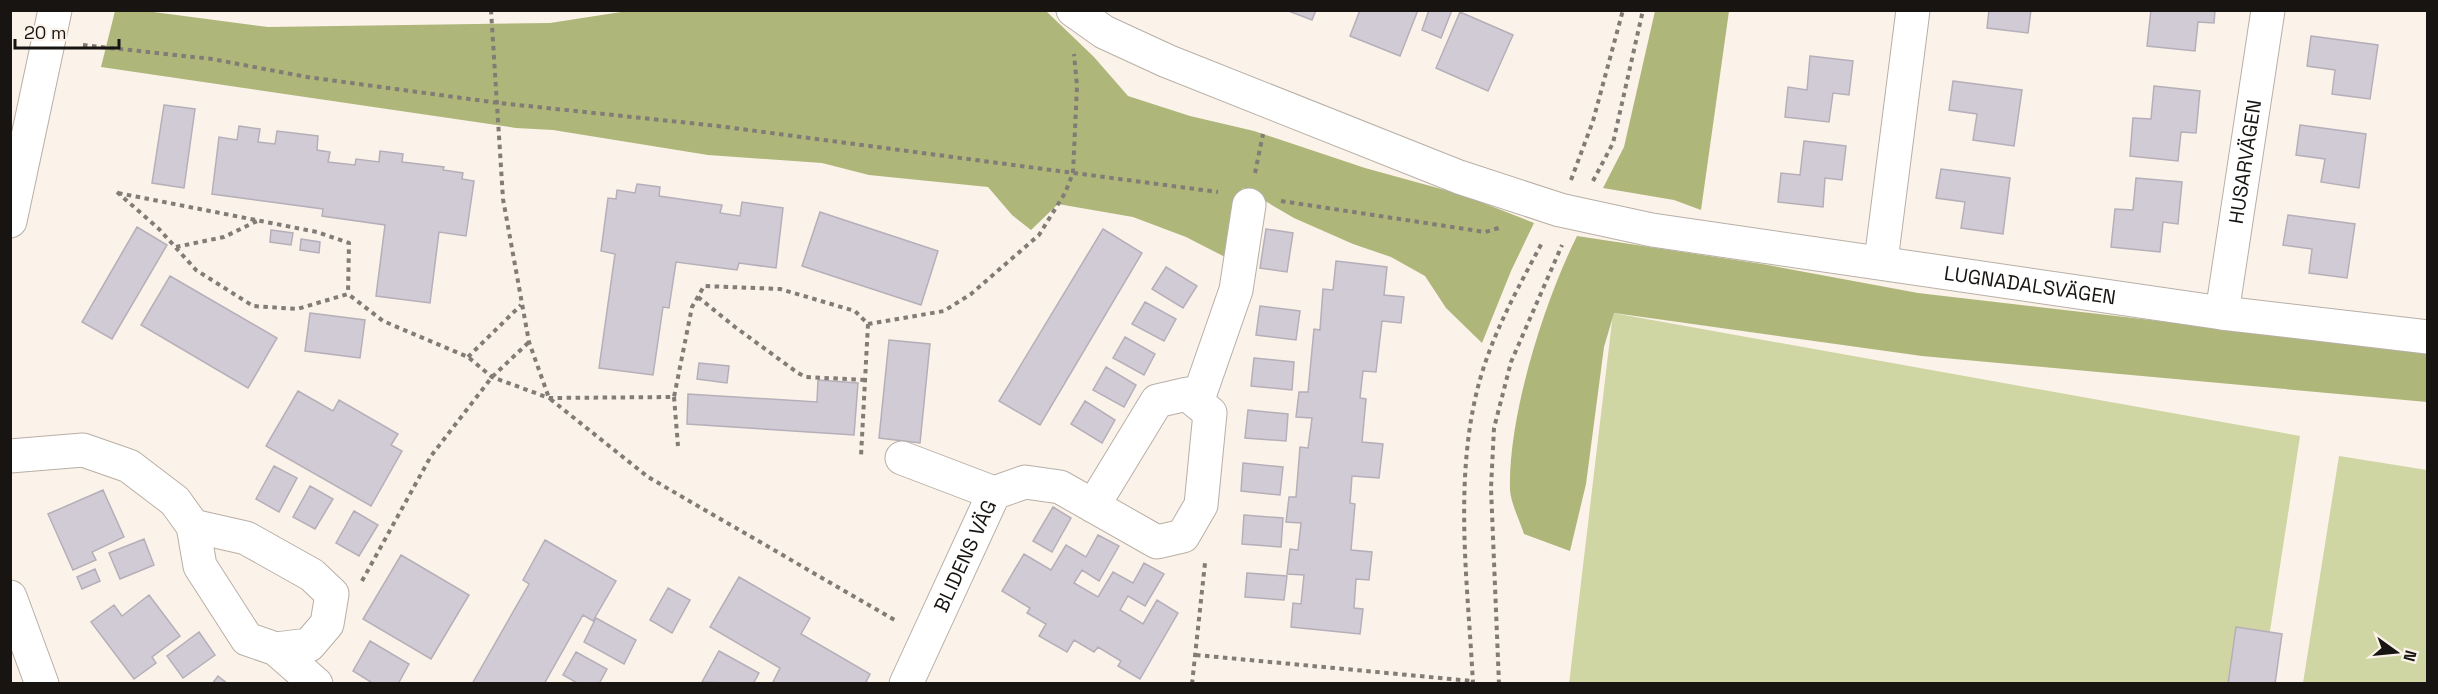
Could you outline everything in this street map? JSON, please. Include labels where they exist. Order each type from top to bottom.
[{"type":"street","points":[[1881,261],[1912,10]]},
{"type":"street","name":"HUSARVÄGEN","points":[[2222,313],[2268,10]]},
{"type":"street","name":"LUGNADALSVÄGEN","points":[[1073,11],[1132,46],[1268,103],[1459,177],[1568,211],[1652,230],[1881,261],[2222,313],[2427,337]]},
{"type":"street","points":[[10,221],[52,26]]},
{"type":"street","points":[[1094,506],[1157,401],[1187,394],[1197,402],[1236,290],[1250,201]]},
{"type":"street","name":"BLIDENS VÄG","points":[[906,684],[994,493],[1025,482],[1060,487],[1156,542],[1183,536],[1200,505],[1210,413],[1197,402]]},
{"type":"street","points":[[10,456],[83,450],[129,466],[175,501],[193,526],[200,566],[247,639],[276,649],[316,684]]},
{"type":"street","points":[[902,458],[994,493]]},
{"type":"street","points":[[193,526],[246,538],[312,575],[332,594],[327,624],[309,645],[276,649]]},
{"type":"street","points":[[10,597],[42,684]]},
{"type":"path","points":[[491,10],[499,103],[503,199],[529,342],[549,398]]},
{"type":"path","points":[[1499,684],[1491,488],[1494,428],[1511,363],[1568,211],[1623,10]]},
{"type":"path","points":[[1196,655],[1472,682],[1464,509],[1468,435],[1479,381],[1508,306],[1613,143],[1643,10]]},
{"type":"path","points":[[868,324],[944,311],[971,294],[1039,235],[1065,193],[1072,172],[1077,86],[1073,11]]},
{"type":"path","points":[[52,26],[307,77],[499,103],[718,126],[1152,181],[1250,201],[1485,232],[1506,226]]},
{"type":"path","points":[[1250,201],[1268,103]]},
{"type":"path","points":[[117,192],[316,232],[349,243],[348,294],[297,309],[253,306],[195,270],[159,229],[117,192]]},
{"type":"path","points":[[175,247],[224,237],[258,221]]},
{"type":"path","points":[[678,446],[674,397],[692,307],[704,286],[780,288],[855,311],[868,324],[861,456]]},
{"type":"path","points":[[348,294],[383,321],[468,357],[492,377],[549,398],[648,477],[927,639]]},
{"type":"path","points":[[698,297],[735,327],[806,377],[866,380]]},
{"type":"path","points":[[468,357],[522,305]]},
{"type":"path","points":[[360,585],[430,456],[492,377],[529,342]]},
{"type":"path","points":[[549,398],[674,397]]},
{"type":"path","points":[[1192,684],[1204,561]]},
{"type":"green space","points":[[634,10],[1046,11],[1094,57],[1128,96],[1190,116],[1254,131],[1365,168],[1463,195],[1534,223],[1511,271],[1482,343],[1446,308],[1425,276],[1391,257],[1353,244],[1294,218],[1243,188],[1232,226],[1227,258],[1186,237],[1133,217],[1058,204],[1031,230],[1012,215],[988,187],[869,175],[822,163],[708,155],[553,130],[516,128],[101,67],[115,11],[146,11],[268,27],[550,23]]},
{"type":"green space","points":[[1655,11],[1729,11],[1701,210],[1674,200],[1603,188],[1624,147]]},
{"type":"green space","points":[[1577,236],[1762,264],[1918,293],[2427,352],[2427,402],[1922,356],[1614,313],[1604,347],[1586,484],[1570,551],[1524,534],[1510,490],[1515,428],[1530,360],[1552,293]]},
{"type":"green space","points":[[1613,313],[2300,436],[2262,683],[1569,684]]},
{"type":"green space","points":[[2339,456],[2427,470],[2427,683],[2303,683]]},
{"type":"building","points":[[1286,10],[1316,10],[1312,20]]},
{"type":"building","points":[[1360,10],[1418,10],[1400,56],[1350,36]]},
{"type":"building","points":[[1429,10],[1452,10],[1441,38],[1422,30]]},
{"type":"building","points":[[1989,10],[2031,10],[2028,33],[1987,28]]},
{"type":"building","points":[[2151,10],[2215,10],[2214,23],[2198,22],[2195,51],[2147,46]]},
{"type":"building","points":[[1460,12],[1513,35],[1488,91],[1436,68]]},
{"type":"building","points":[[2311,36],[2378,45],[2370,99],[2332,94],[2335,70],[2307,66]]},
{"type":"building","points":[[1810,56],[1853,61],[1849,95],[1833,93],[1829,122],[1785,117],[1788,87],[1807,90]]},
{"type":"building","points":[[1953,81],[2022,90],[2014,146],[1973,140],[1977,114],[1949,110]]},
{"type":"building","points":[[2154,86],[2200,91],[2196,133],[2181,132],[2178,161],[2130,156],[2133,118],[2151,119]]},
{"type":"building","points":[[164,105],[195,109],[184,188],[152,183]]},
{"type":"building","points":[[2300,125],[2366,134],[2359,188],[2321,182],[2325,159],[2296,155]]},
{"type":"building","points":[[239,126],[260,129],[258,142],[275,144],[277,131],[318,136],[317,150],[330,152],[328,162],[355,165],[356,159],[379,162],[380,151],[403,154],[402,162],[444,167],[443,170],[463,173],[462,179],[474,181],[466,236],[439,232],[430,303],[376,296],[385,225],[322,216],[323,209],[212,194],[219,137],[237,140]]},
{"type":"building","points":[[1804,141],[1846,146],[1842,180],[1825,178],[1823,207],[1778,202],[1781,173],[1800,175]]},
{"type":"building","points":[[1941,169],[2010,178],[2003,234],[1961,228],[1965,202],[1936,198]]},
{"type":"building","points":[[2136,178],[2182,182],[2178,224],[2163,222],[2160,252],[2111,247],[2115,209],[2133,210]]},
{"type":"building","points":[[637,184],[660,187],[659,196],[722,205],[720,213],[740,216],[742,202],[783,208],[776,268],[739,263],[737,270],[676,262],[669,308],[663,307],[653,375],[599,368],[615,254],[601,251],[608,198],[616,199],[617,190],[635,193]]},
{"type":"building","points":[[820,212],[938,251],[921,305],[802,266]]},
{"type":"building","points":[[2288,215],[2355,224],[2347,278],[2309,273],[2312,249],[2283,245]]},
{"type":"building","points":[[137,227],[167,245],[112,339],[82,322]]},
{"type":"building","points":[[1103,229],[1142,253],[1040,425],[999,401]]},
{"type":"building","points":[[1266,229],[1293,233],[1287,272],[1260,268]]},
{"type":"building","points":[[271,230],[293,233],[291,245],[270,242]]},
{"type":"building","points":[[301,239],[320,242],[319,253],[300,250]]},
{"type":"building","points":[[1336,261],[1387,267],[1384,295],[1404,297],[1401,323],[1382,321],[1376,372],[1363,371],[1360,398],[1366,399],[1362,442],[1383,444],[1379,478],[1352,476],[1350,503],[1355,504],[1351,550],[1372,552],[1369,580],[1356,579],[1354,608],[1363,609],[1360,634],[1291,627],[1293,603],[1301,604],[1304,575],[1287,574],[1290,549],[1298,550],[1301,523],[1286,522],[1289,497],[1296,497],[1300,447],[1308,448],[1312,418],[1296,417],[1299,392],[1308,392],[1314,329],[1320,330],[1323,289],[1333,290]]},
{"type":"building","points":[[1166,267],[1197,286],[1183,308],[1152,289]]},
{"type":"building","points":[[170,276],[277,338],[248,388],[141,325]]},
{"type":"building","points":[[1145,302],[1176,319],[1164,341],[1132,324]]},
{"type":"building","points":[[1260,306],[1300,311],[1296,340],[1256,335]]},
{"type":"building","points":[[310,313],[365,320],[360,358],[305,351]]},
{"type":"building","points":[[1125,337],[1155,354],[1144,375],[1113,358]]},
{"type":"building","points":[[889,340],[930,344],[920,443],[879,438]]},
{"type":"building","points":[[1254,358],[1294,362],[1292,390],[1251,386]]},
{"type":"building","points":[[699,363],[729,366],[727,383],[697,379]]},
{"type":"building","points":[[1106,367],[1136,385],[1124,407],[1093,390]]},
{"type":"building","points":[[818,380],[858,383],[854,435],[687,424],[688,394],[817,402]]},
{"type":"building","points":[[298,391],[333,411],[339,400],[398,434],[391,445],[402,451],[371,506],[266,446]]},
{"type":"building","points":[[1085,401],[1115,420],[1102,443],[1071,424]]},
{"type":"building","points":[[1248,410],[1288,414],[1286,441],[1245,438]]},
{"type":"building","points":[[1243,463],[1283,467],[1280,495],[1241,491]]},
{"type":"building","points":[[274,466],[297,478],[279,512],[256,499]]},
{"type":"building","points":[[310,486],[333,499],[315,529],[293,517]]},
{"type":"building","points":[[103,490],[124,537],[92,552],[96,560],[73,570],[48,514]]},
{"type":"building","points":[[1053,507],[1071,518],[1052,552],[1033,541]]},
{"type":"building","points":[[354,511],[378,525],[359,556],[336,543]]},
{"type":"building","points":[[1244,515],[1283,518],[1281,547],[1242,544]]},
{"type":"building","points":[[1098,535],[1119,546],[1099,581],[1082,570],[1074,583],[1098,597],[1113,572],[1133,583],[1144,563],[1164,574],[1145,606],[1128,596],[1120,610],[1143,624],[1157,600],[1178,613],[1140,679],[1118,666],[1121,661],[1098,647],[1094,652],[1074,640],[1067,652],[1039,636],[1046,624],[1027,613],[1030,608],[1002,591],[1024,554],[1051,570],[1066,545],[1086,557]]},
{"type":"building","points":[[144,539],[154,565],[120,579],[109,553]]},
{"type":"building","points":[[545,540],[616,581],[593,621],[583,615],[544,684],[472,684],[529,584],[523,580]]},
{"type":"building","points":[[401,555],[469,595],[431,659],[363,619]]},
{"type":"building","points":[[95,569],[100,581],[82,589],[77,577]]},
{"type":"building","points":[[1247,573],[1287,576],[1284,600],[1245,597]]},
{"type":"building","points":[[739,577],[810,618],[801,634],[870,674],[865,684],[772,684],[780,668],[710,627]]},
{"type":"building","points":[[668,588],[690,600],[672,633],[650,620]]},
{"type":"building","points":[[149,595],[180,636],[152,657],[156,663],[134,679],[91,622],[114,605],[122,616]]},
{"type":"building","points":[[596,618],[636,640],[624,664],[584,642]]},
{"type":"building","points":[[2236,627],[2282,634],[2275,684],[2228,684]]},
{"type":"building","points":[[199,632],[215,655],[183,678],[167,656]]},
{"type":"building","points":[[370,641],[409,664],[398,684],[374,684],[353,671]]},
{"type":"building","points":[[719,651],[759,673],[753,684],[702,682]]},
{"type":"building","points":[[576,652],[607,669],[599,684],[579,684],[563,675]]},
{"type":"building","points":[[218,676],[228,684],[212,684]]}]
